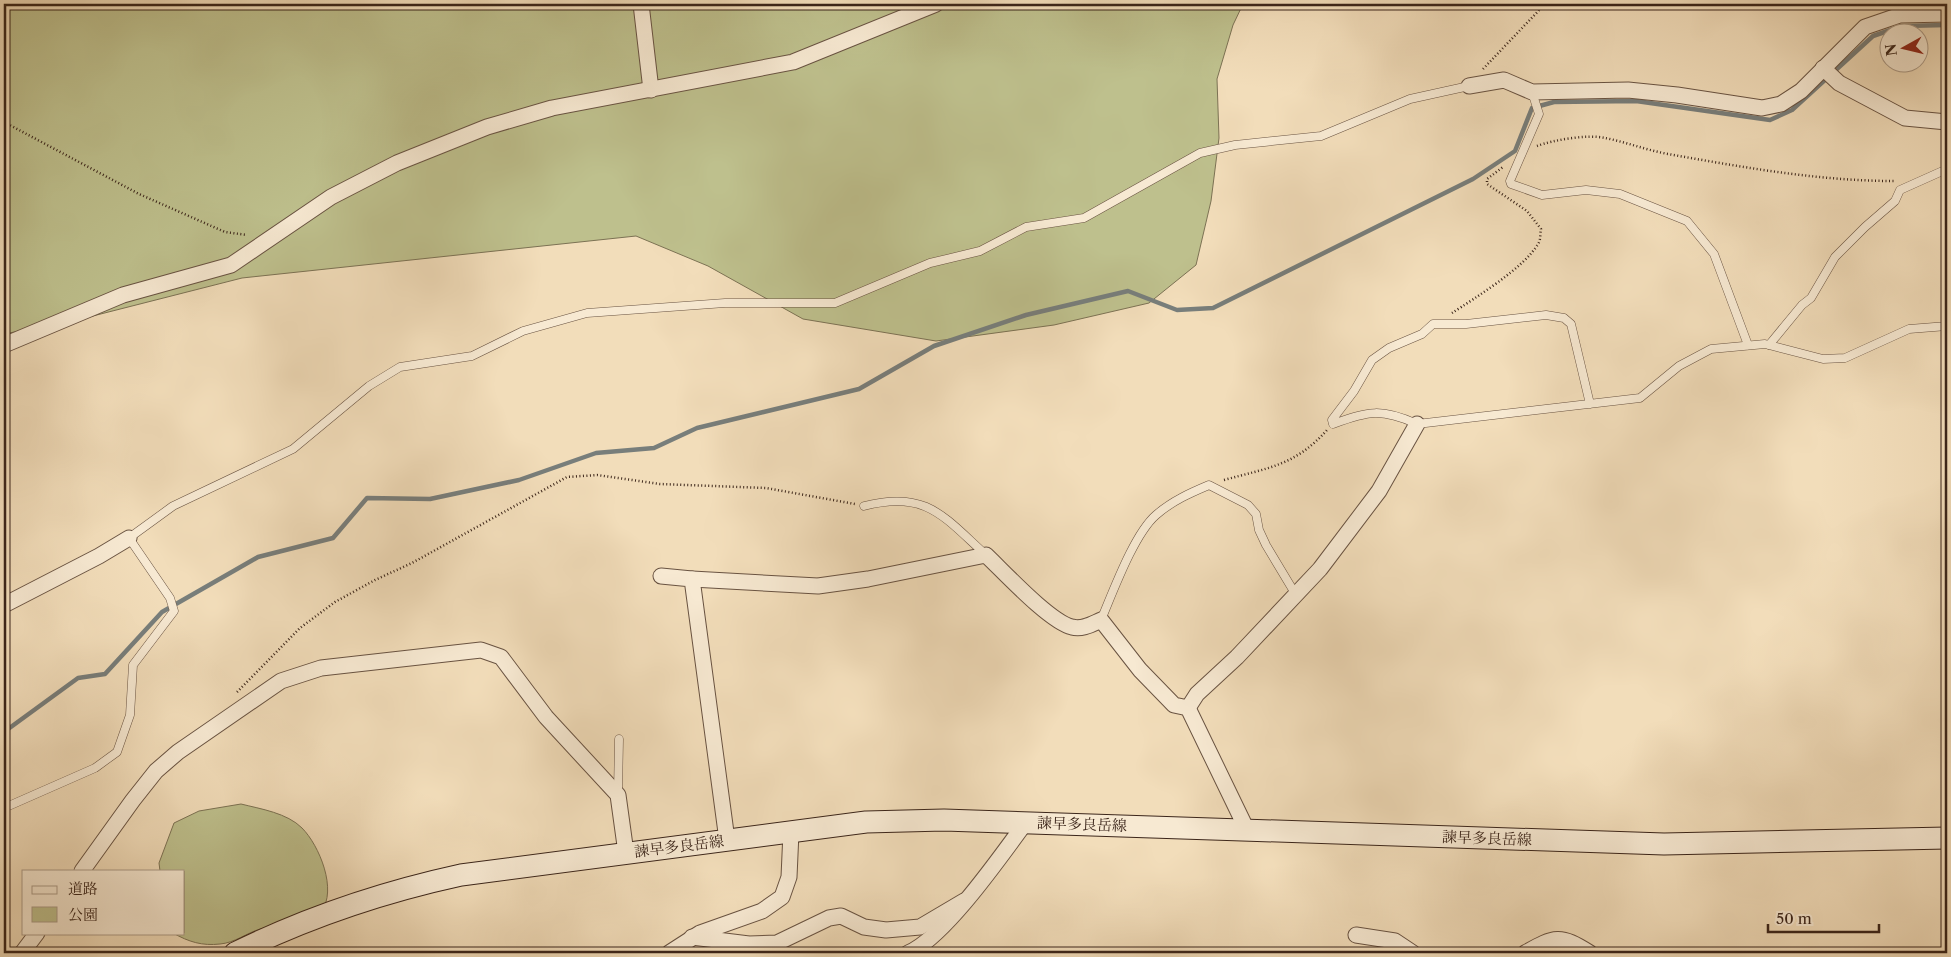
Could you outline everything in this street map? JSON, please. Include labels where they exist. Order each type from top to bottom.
[{"type":"main road","name":"諫早多良岳線","points":[[235,953],[285,928],[418,885],[461,875],[866,822],[944,820],[1026,822],[1664,844],[1947,838]]},
{"type":"street","points":[[641,4],[651,90]]},
{"type":"street","points":[[4,345],[123,296],[231,265],[331,197],[397,163],[487,127],[552,108],[793,62],[936,4]]},
{"type":"street","points":[[1469,86],[1504,80],[1533,94],[1628,90],[1762,108],[1781,104],[1800,91],[1865,26],[1900,15],[1947,14]]},
{"type":"street","points":[[1823,68],[1838,82],[1905,118],[1947,122]]},
{"type":"street","points":[[1188,708],[1197,694],[1237,657],[1320,569],[1380,491],[1418,424]]},
{"type":"street","points":[[4,605],[100,556],[128,538]]},
{"type":"street","points":[[661,576],[818,586],[868,579],[986,555],[1052,616],[1071,627],[1084,628],[1101,620],[1140,670],[1174,705],[1188,708]]},
{"type":"street","points":[[692,579],[727,840]]},
{"type":"street","points":[[83,870],[132,800],[156,771],[178,752],[281,681],[321,668],[480,650],[501,657],[546,717],[618,795],[626,852]]},
{"type":"street","points":[[1188,708],[1247,830]]},
{"type":"street","points":[[908,953],[920,948],[945,925],[1026,822]]},
{"type":"street","points":[[669,953],[692,937],[762,911],[782,897],[789,877],[791,832]]},
{"type":"street","points":[[692,937],[748,944],[777,943],[829,918],[841,916],[864,927],[886,930],[920,927],[964,901]]},
{"type":"street","points":[[22,953],[36,934]]},
{"type":"street","points":[[1356,935],[1395,941],[1412,953]]},
{"type":"street","points":[[1525,953],[1550,939],[1563,939],[1590,953]]},
{"type":"lane","points":[[4,808],[95,768],[117,752],[130,715],[133,665],[174,611],[170,598],[128,538],[173,506],[293,449],[369,386],[400,366],[472,356],[523,331],[587,313],[725,303],[809,305],[836,303],[930,263],[980,251],[1026,227],[1084,218],[1200,153],[1235,145],[1321,136],[1410,99],[1469,86]]},
{"type":"lane","points":[[1533,94],[1539,114],[1510,181],[1511,184],[1542,195],[1586,190],[1620,194],[1687,222],[1714,254],[1748,346]]},
{"type":"lane","points":[[1769,345],[1802,305],[1811,298],[1835,257],[1895,201],[1900,190],[1947,169]]},
{"type":"lane","points":[[1590,404],[1571,324],[1564,318],[1546,315],[1466,324],[1433,324],[1422,334],[1389,348],[1372,360],[1354,391],[1332,420],[1333,424],[1360,414],[1377,412],[1400,417],[1418,424],[1590,404],[1640,398],[1679,366],[1711,349],[1769,345],[1823,359],[1845,358],[1908,329],[1947,326]]},
{"type":"lane","points":[[1101,620],[1126,563],[1154,516],[1181,497],[1209,484],[1248,505],[1256,514],[1259,530],[1266,545],[1296,595]]},
{"type":"lane","points":[[864,506],[884,501],[900,500],[922,504],[943,516],[986,555]]},
{"type":"lane","points":[[618,795],[619,739]]},
{"type":"path","points":[[1498,51],[1545,4]]},
{"type":"path","points":[[4,122],[139,194],[224,232],[270,239]]},
{"type":"path","points":[[1433,324],[1490,287],[1518,265],[1539,243],[1541,229],[1527,211],[1487,184],[1487,179],[1522,155],[1550,141],[1603,137],[1668,154],[1782,173],[1856,181],[1916,182]]},
{"type":"path","points":[[1209,484],[1288,462],[1315,443],[1333,424]]},
{"type":"path","points":[[232,697],[300,628],[335,602],[375,580],[412,563],[567,477],[597,475],[660,484],[766,488],[793,491],[864,506]]},
{"type":"green space","points":[[4,4],[1243,4],[1233,25],[1217,79],[1219,138],[1211,201],[1196,265],[1149,303],[1054,325],[936,341],[803,319],[708,266],[636,236],[242,278],[81,319],[4,334]]},
{"type":"green space","points":[[241,804],[281,815],[296,823],[315,845],[324,868],[328,892],[326,903],[321,912],[309,921],[293,925],[267,927],[225,943],[201,944],[175,934],[185,934],[185,870],[160,870],[159,863],[174,823],[199,811]]},
{"type":"waterway","points":[[4,732],[78,678],[105,674],[162,612],[258,557],[333,538],[367,498],[430,499],[519,480],[596,453],[654,448],[697,428],[859,389],[934,346],[1026,315],[1128,291],[1177,310],[1213,308],[1473,179],[1515,151],[1532,108],[1554,102],[1636,101],[1770,120],[1792,110],[1873,36],[1902,26],[1947,25]]}]
